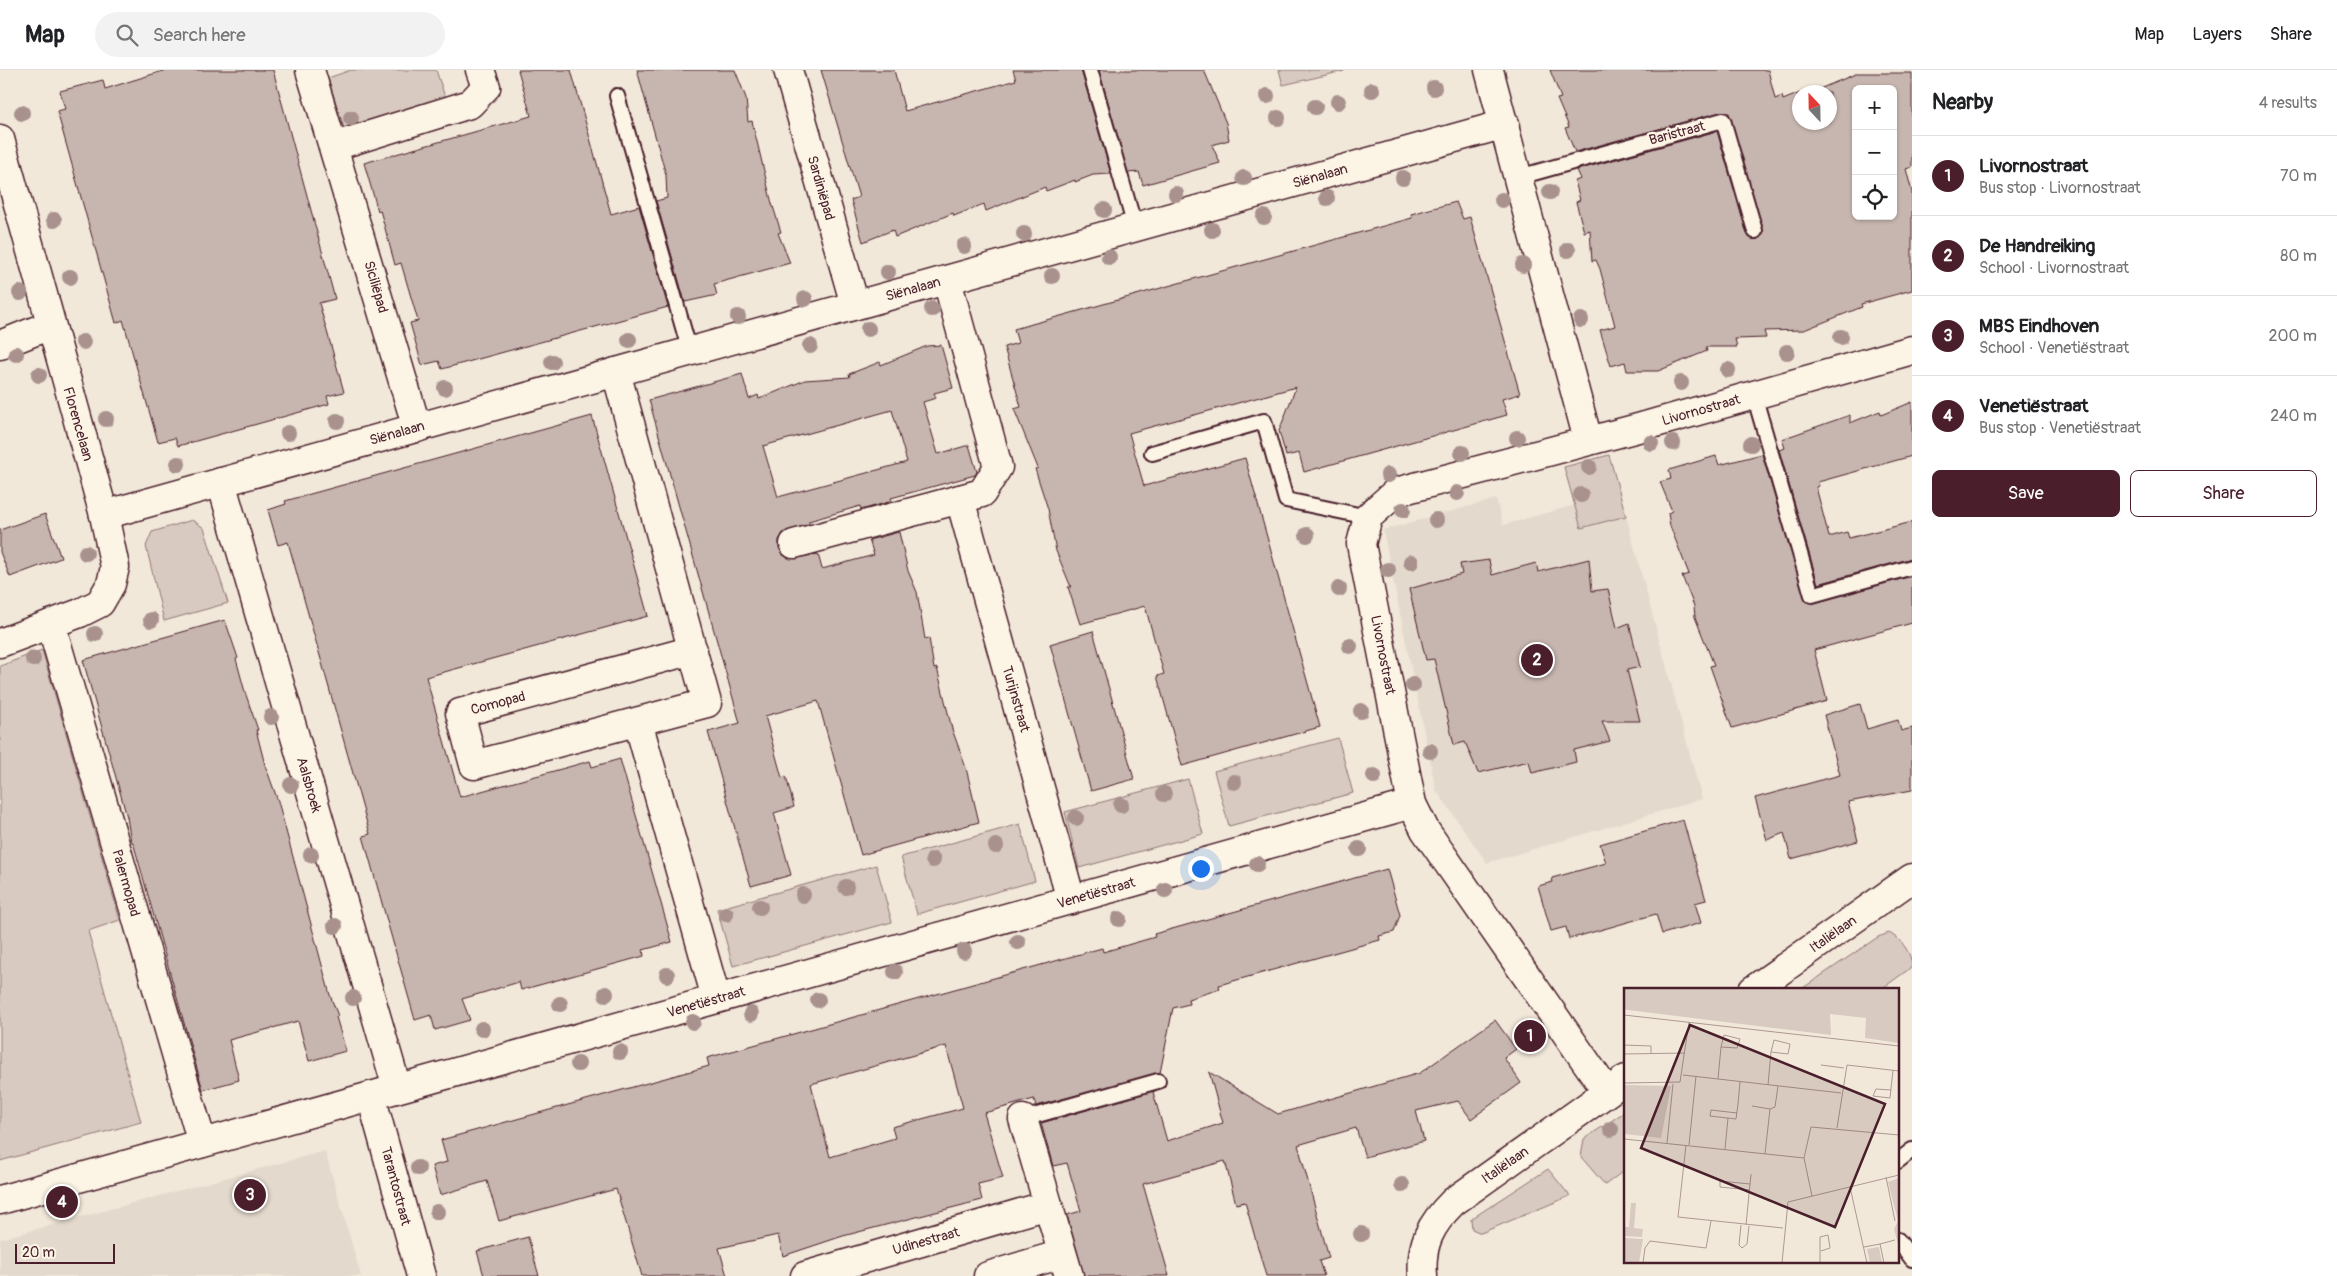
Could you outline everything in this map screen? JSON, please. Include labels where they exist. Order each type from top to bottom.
[{"type":"street","name":"Siciliëpad","points":[[310,70],[335,146],[417,428]]},
{"type":"street","points":[[335,146],[470,104],[486,87],[480,70]]},
{"type":"street","name":"Sardiniëpad","points":[[788,70],[855,305]]},
{"type":"street","points":[[1489,70],[1588,440]]},
{"type":"street","name":"Siënalaan","points":[[104,515],[1505,124]]},
{"type":"street","name":"Florencelaan","points":[[0,139],[104,515],[115,567],[111,584],[100,603],[0,643]]},
{"type":"street","points":[[794,544],[982,493],[998,467],[947,280]]},
{"type":"street","points":[[0,345],[50,325]]},
{"type":"street","name":"Livornostraat","points":[[1617,1086],[1425,830],[1412,804],[1361,544],[1368,517],[1396,492],[1912,350]]},
{"type":"street","name":"Comopad","points":[[616,372],[693,650],[707,703],[474,765],[460,713],[693,650]]},
{"type":"street","name":"Aalsbroek","points":[[221,482],[397,1088]]},
{"type":"street","name":"Turijnstraat","points":[[960,499],[1071,900]]},
{"type":"street","name":"Palermopad","points":[[51,624],[202,1143]]},
{"type":"street","points":[[638,722],[716,998]]},
{"type":"street","name":"Venetiëstraat","points":[[0,1200],[1412,804]]},
{"type":"street","name":"Italiëlaan","points":[[1756,988],[1909,888]]},
{"type":"street","name":"Italiëlaan","points":[[1423,1276],[1423,1255],[1428,1232],[1453,1202],[1617,1086]]},
{"type":"street","name":"Tarantostraat","points":[[371,1096],[421,1276]]},
{"type":"street","points":[[988,1276],[1066,1265],[1024,1120]]},
{"type":"street","name":"Udinestraat","points":[[805,1276],[1048,1205]]},
{"type":"lane","points":[[1090,70],[1135,227]]},
{"type":"lane","points":[[618,96],[690,352]]},
{"type":"lane","name":"Baristraat","points":[[1519,177],[1723,120],[1755,230]]},
{"type":"lane","name":"Livornostraat","points":[[1754,395],[1812,595],[1912,568]]},
{"type":"lane","points":[[1152,452],[1264,421],[1286,500],[1368,517]]},
{"type":"lane","points":[[1024,1120],[1158,1081]]},
{"type":"lane","points":[[1900,1159],[1912,1150]]},
{"type":"lane","points":[[1900,1243],[1912,1259]]},
{"type":"shaded area","points":[[351,70],[436,70],[446,100],[345,131],[328,78]]},
{"type":"shaded area","points":[[1279,70],[1344,70],[1344,71],[1283,85]]},
{"type":"shaded area","points":[[1609,455],[1626,516],[1581,528],[1564,467]]},
{"type":"shaded area","points":[[1496,499],[1503,525],[1575,505],[1581,528],[1626,516],[1702,799],[1487,863],[1436,790],[1383,530]]},
{"type":"shaded area","points":[[192,520],[204,528],[228,603],[164,621],[146,546],[152,532]]},
{"type":"shaded area","points":[[42,650],[120,920],[88,931],[141,1122],[0,1161],[0,666]]},
{"type":"shaded area","points":[[1338,738],[1353,793],[1229,826],[1214,771]]},
{"type":"shaded area","points":[[1188,779],[1203,834],[1079,868],[1065,812]]},
{"type":"shaded area","points":[[1020,824],[1035,881],[917,914],[901,857]]},
{"type":"shaded area","points":[[876,865],[892,922],[733,966],[717,909]]},
{"type":"shaded area","points":[[1889,933],[1898,939],[1910,957],[1912,967],[1883,988],[1803,988],[1878,937]]},
{"type":"shaded area","points":[[1624,1112],[1624,1171],[1605,1185],[1581,1157],[1584,1139]]},
{"type":"shaded area","points":[[325,1151],[361,1276],[0,1276],[0,1239]]},
{"type":"shaded area","points":[[1548,1169],[1570,1196],[1481,1233],[1472,1229],[1471,1219]]},
{"type":"building","points":[[166,70],[273,70],[335,299],[319,303],[344,392],[327,396],[329,404],[178,446],[175,438],[158,442],[123,320],[116,323],[57,111],[65,109],[60,91],[103,80],[105,89]]},
{"type":"building","points":[[518,70],[571,70],[611,214],[639,206],[668,307],[442,369],[439,361],[422,365],[410,323],[418,321],[401,263],[395,265],[380,210],[378,211],[364,163],[531,116]]},
{"type":"building","points":[[637,70],[735,70],[746,98],[748,122],[752,121],[771,200],[781,232],[778,233],[790,263],[714,284],[717,295],[685,302],[656,201],[667,198],[666,175]]},
{"type":"building","points":[[821,70],[894,70],[905,111],[1016,80],[1013,70],[1081,70],[1111,174],[1093,175],[1046,191],[1045,187],[986,211],[984,204],[954,216],[953,213],[895,237],[893,230],[863,242],[851,200],[859,197]]},
{"type":"building","points":[[1099,70],[1204,70],[1226,123],[1229,140],[1212,145],[1220,163],[1143,185],[1139,172],[1128,173]]},
{"type":"building","points":[[1550,70],[1768,70],[1775,99],[1782,96],[1783,100],[1792,96],[1792,130],[1837,130],[1837,85],[1829,85],[1858,73],[1912,73],[1912,167],[1906,169],[1912,192],[1912,290],[1861,304],[1862,307],[1804,330],[1764,331],[1766,338],[1735,339],[1737,347],[1706,347],[1707,351],[1658,371],[1627,371],[1625,362],[1611,366],[1600,330],[1615,326],[1600,269],[1596,260],[1592,261],[1590,230],[1584,232],[1576,202],[1580,200],[1575,181],[1581,179],[1577,170],[1717,131],[1747,234],[1752,239],[1758,239],[1763,234],[1763,229],[1729,113],[1721,112],[1575,152],[1565,128],[1569,127],[1557,99],[1561,98]]},
{"type":"building","points":[[1456,202],[1463,219],[1470,217],[1520,394],[1502,399],[1507,415],[1304,472],[1299,453],[1286,456],[1279,431],[1296,387],[1129,433],[1144,486],[1245,458],[1320,727],[1182,766],[1157,676],[1164,674],[1145,606],[1080,624],[1068,587],[1071,587],[1056,551],[1048,509],[1035,469],[1038,468],[1014,409],[1021,407],[1004,347],[1018,343],[1014,329],[1412,218],[1411,214]]},
{"type":"building","points":[[941,345],[953,388],[934,393],[936,398],[923,402],[938,454],[969,445],[977,472],[975,475],[891,498],[892,501],[861,510],[860,506],[809,521],[809,524],[783,533],[779,540],[779,548],[783,555],[790,559],[818,554],[822,569],[874,555],[869,540],[899,532],[908,571],[917,592],[925,639],[929,638],[934,669],[937,668],[952,729],[966,768],[979,822],[861,855],[818,701],[765,716],[782,778],[786,776],[794,807],[774,813],[791,875],[751,886],[708,732],[740,723],[649,400],[742,374],[749,399],[758,395],[759,399],[805,380],[850,377],[849,374],[880,362],[881,365],[927,346]],"holes":[[[892,410],[907,462],[778,497],[763,446]]]},
{"type":"building","points":[[1912,402],[1912,456],[1818,482],[1819,486],[1816,487],[1829,537],[1847,532],[1849,538],[1912,522],[1912,558],[1818,584],[1779,450],[1785,448],[1782,439],[1850,415],[1850,423],[1880,411],[1881,415]]},
{"type":"building","points":[[592,416],[648,616],[426,677],[460,797],[590,761],[592,767],[620,759],[672,942],[643,950],[644,956],[521,990],[519,982],[462,999],[470,1020],[435,1030],[431,1015],[415,1020],[363,836],[370,834],[288,542],[278,545],[268,510],[286,504],[285,501]]},
{"type":"building","points":[[1762,454],[1806,601],[1814,603],[1912,576],[1912,623],[1814,650],[1827,701],[1732,728],[1710,666],[1714,665],[1695,617],[1694,606],[1682,576],[1689,574],[1670,526],[1668,513],[1672,511],[1660,482],[1671,479],[1669,470],[1716,456],[1719,465]]},
{"type":"building","points":[[45,514],[61,558],[10,577],[0,552],[0,530]]},
{"type":"building","points":[[1589,559],[1592,591],[1608,589],[1617,628],[1629,623],[1640,667],[1627,670],[1640,721],[1602,721],[1610,741],[1574,750],[1576,762],[1532,773],[1529,761],[1478,773],[1465,742],[1454,745],[1434,659],[1426,660],[1409,589],[1462,574],[1460,564],[1489,560],[1492,575],[1536,563],[1538,572]]},
{"type":"building","points":[[225,620],[238,658],[236,659],[258,730],[256,730],[265,765],[278,801],[346,1051],[309,1061],[298,1021],[229,1040],[239,1080],[203,1090],[133,842],[131,842],[127,817],[83,660]]},
{"type":"building","points":[[1093,631],[1134,779],[1091,791],[1050,644]]},
{"type":"building","points":[[1860,704],[1867,729],[1898,720],[1901,731],[1912,728],[1912,790],[1848,802],[1858,841],[1791,859],[1784,833],[1767,840],[1755,798],[1840,775],[1824,715]]},
{"type":"building","points":[[1683,820],[1706,900],[1695,903],[1701,923],[1662,934],[1656,914],[1569,939],[1566,927],[1551,931],[1538,886],[1553,882],[1552,878],[1606,863],[1600,844]]},
{"type":"building","points":[[1387,869],[1400,915],[1394,932],[1379,936],[1380,940],[1219,985],[1220,989],[1188,999],[1189,1004],[1173,1008],[1160,1073],[1036,1106],[1034,1099],[984,1113],[1003,1178],[978,1184],[982,1200],[843,1236],[783,1256],[778,1235],[719,1248],[727,1276],[642,1276],[616,1189],[499,1221],[487,1181],[440,1195],[432,1166],[447,1162],[441,1140],[709,1066],[707,1058],[1102,948],[1103,952],[1155,937],[1154,934]],"holes":[[[946,1046],[963,1108],[892,1127],[895,1138],[830,1157],[811,1084]]]},
{"type":"building","points":[[1495,1020],[1516,1049],[1504,1058],[1521,1083],[1471,1119],[1458,1101],[1416,1111],[1424,1141],[1365,1157],[1356,1128],[1298,1145],[1329,1258],[1319,1261],[1324,1276],[1266,1276],[1245,1202],[1236,1204],[1225,1161],[1143,1184],[1169,1276],[1084,1276],[1067,1215],[1081,1211],[1067,1163],[1053,1166],[1041,1123],[1157,1090],[1153,1092],[1167,1141],[1223,1123],[1209,1072],[1278,1114],[1420,1073]]},
{"type":"building","points":[[528,1237],[539,1276],[484,1276],[477,1251]]},
{"type":"place","name":"De Handreiking","points":[[1537,660]]},
{"type":"place","name":"Livornostraat","points":[[1530,1036]]},
{"type":"place","name":"MBS Eindhoven","points":[[250,1195]]},
{"type":"place","name":"Venetiëstraat","points":[[62,1202]]}]
